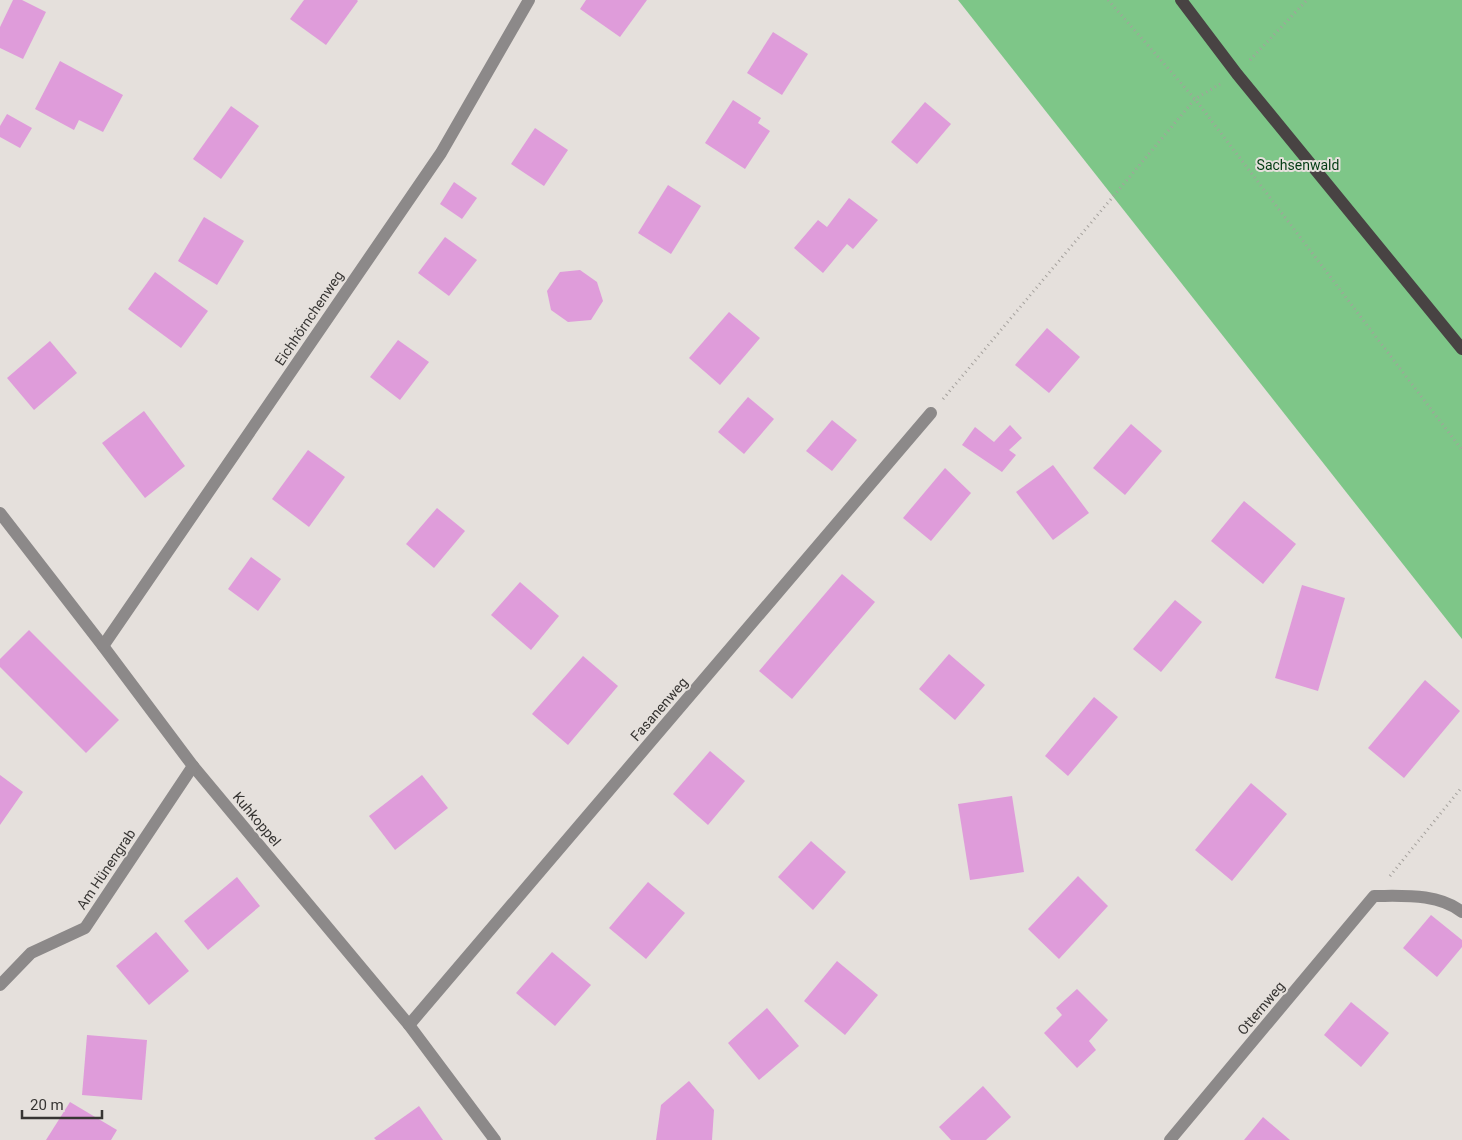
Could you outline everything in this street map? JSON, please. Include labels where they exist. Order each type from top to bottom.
[{"type":"main road","points":[[1182,0],[1237,74],[1462,349]]},
{"type":"street","name":"Eichhörnchenweg","points":[[103,646],[440,153],[529,0]]},
{"type":"street","name":"Fasanenweg","points":[[409,1025],[931,413]]},
{"type":"street","name":"Kuhkoppel","points":[[0,513],[193,766],[409,1025],[495,1140]]},
{"type":"street","name":"Am Hünengrab","points":[[0,985],[31,953],[85,928],[193,766]]},
{"type":"street","points":[[1374,896],[1410,896],[1439,900],[1462,912]]},
{"type":"street","name":"Otternweg","points":[[1170,1140],[1374,896]]},
{"type":"path","points":[[1108,0],[1195,99],[1462,450]]},
{"type":"path","points":[[931,413],[1195,99],[1237,74],[1307,0]]},
{"type":"path","points":[[1374,896],[1462,787]]},
{"type":"green space","name":"Sachsenwald","points":[[958,0],[1462,0],[1462,639]]},
{"type":"building","points":[[13,0],[22,0],[46,12],[23,59],[0,48],[0,27]]},
{"type":"building","points":[[304,0],[358,1],[326,45],[290,19]]},
{"type":"building","points":[[586,0],[647,0],[620,37],[580,9]]},
{"type":"building","points":[[773,32],[808,54],[782,95],[747,73]]},
{"type":"building","points":[[60,61],[123,95],[103,132],[79,120],[74,130],[35,109]]},
{"type":"building","points":[[733,100],[761,118],[758,123],[770,131],[745,169],[705,143]]},
{"type":"building","points":[[925,102],[951,124],[917,164],[891,142]]},
{"type":"building","points":[[231,106],[259,126],[221,179],[193,159]]},
{"type":"building","points":[[7,114],[32,128],[20,148],[0,137],[0,126]]},
{"type":"building","points":[[535,128],[568,150],[544,186],[511,164]]},
{"type":"building","points":[[454,182],[477,198],[462,219],[440,204]]},
{"type":"building","points":[[668,185],[701,206],[671,254],[638,233]]},
{"type":"building","points":[[849,198],[878,220],[853,249],[847,244],[823,273],[794,248],[818,220],[827,227]]},
{"type":"building","points":[[204,217],[244,241],[217,285],[178,261]]},
{"type":"building","points":[[445,237],[477,260],[449,296],[418,273]]},
{"type":"building","points":[[580,270],[597,282],[603,301],[591,320],[568,322],[551,310],[547,291],[560,272]]},
{"type":"building","points":[[155,272],[208,311],[181,348],[128,309]]},
{"type":"building","points":[[729,312],[760,338],[720,385],[689,358]]},
{"type":"building","points":[[1047,328],[1080,357],[1049,393],[1015,365]]},
{"type":"building","points":[[398,340],[429,362],[400,400],[370,377]]},
{"type":"building","points":[[50,341],[77,373],[34,410],[7,378]]},
{"type":"building","points":[[748,397],[774,419],[744,454],[718,432]]},
{"type":"building","points":[[144,411],[185,466],[145,498],[102,443]]},
{"type":"building","points":[[832,420],[857,440],[832,471],[806,451]]},
{"type":"building","points":[[1131,424],[1162,451],[1125,495],[1093,468]]},
{"type":"building","points":[[1010,425],[1022,438],[1009,450],[1016,455],[1002,472],[962,445],[975,427],[994,442]]},
{"type":"building","points":[[308,450],[345,477],[309,527],[272,499]]},
{"type":"building","points":[[1053,465],[1089,513],[1053,540],[1016,492]]},
{"type":"building","points":[[945,468],[971,493],[931,541],[903,518]]},
{"type":"building","points":[[1244,501],[1296,544],[1263,584],[1211,541]]},
{"type":"building","points":[[437,508],[465,531],[434,568],[406,544]]},
{"type":"building","points":[[251,557],[281,579],[258,611],[228,589]]},
{"type":"building","points":[[842,574],[875,602],[792,699],[759,671]]},
{"type":"building","points":[[520,582],[559,616],[531,650],[491,615]]},
{"type":"building","points":[[1302,585],[1345,598],[1318,691],[1275,678]]},
{"type":"building","points":[[1175,600],[1202,622],[1161,672],[1133,649]]},
{"type":"building","points":[[29,630],[119,720],[86,753],[0,667],[0,659]]},
{"type":"building","points":[[949,654],[985,685],[955,720],[919,689]]},
{"type":"building","points":[[583,656],[618,686],[568,745],[532,714]]},
{"type":"building","points":[[1425,680],[1460,711],[1404,778],[1368,748]]},
{"type":"building","points":[[1094,697],[1118,717],[1068,776],[1045,756]]},
{"type":"building","points":[[710,751],[745,781],[708,825],[673,794]]},
{"type":"building","points":[[0,775],[23,792],[0,825]]},
{"type":"building","points":[[422,775],[448,808],[395,850],[369,816]]},
{"type":"building","points":[[1251,783],[1287,814],[1232,881],[1195,850]]},
{"type":"building","points":[[1012,796],[1024,872],[970,880],[958,804]]},
{"type":"building","points":[[811,841],[846,872],[813,910],[778,877]]},
{"type":"building","points":[[1078,876],[1108,906],[1059,959],[1028,929]]},
{"type":"building","points":[[237,877],[260,906],[208,950],[184,921]]},
{"type":"building","points":[[648,882],[685,913],[646,959],[609,928]]},
{"type":"building","points":[[1431,915],[1462,940],[1462,947],[1437,977],[1403,948]]},
{"type":"building","points":[[156,932],[189,971],[149,1005],[116,966]]},
{"type":"building","points":[[552,952],[591,985],[555,1026],[516,993]]},
{"type":"building","points":[[837,961],[878,995],[845,1035],[804,1001]]},
{"type":"building","points":[[1077,989],[1108,1020],[1089,1041],[1096,1050],[1077,1068],[1044,1033],[1062,1015],[1056,1008]]},
{"type":"building","points":[[1351,1002],[1389,1033],[1361,1067],[1324,1035]]},
{"type":"building","points":[[767,1008],[799,1046],[759,1080],[728,1043]]},
{"type":"building","points":[[87,1035],[147,1040],[142,1100],[82,1095]]},
{"type":"building","points":[[689,1081],[714,1110],[712,1140],[656,1140],[661,1105]]},
{"type":"building","points":[[983,1086],[1011,1117],[986,1140],[951,1140],[939,1127]]},
{"type":"building","points":[[70,1102],[117,1130],[111,1140],[46,1140]]},
{"type":"building","points":[[419,1106],[443,1140],[376,1140],[374,1138]]},
{"type":"building","points":[[1263,1117],[1290,1140],[1244,1140]]}]
